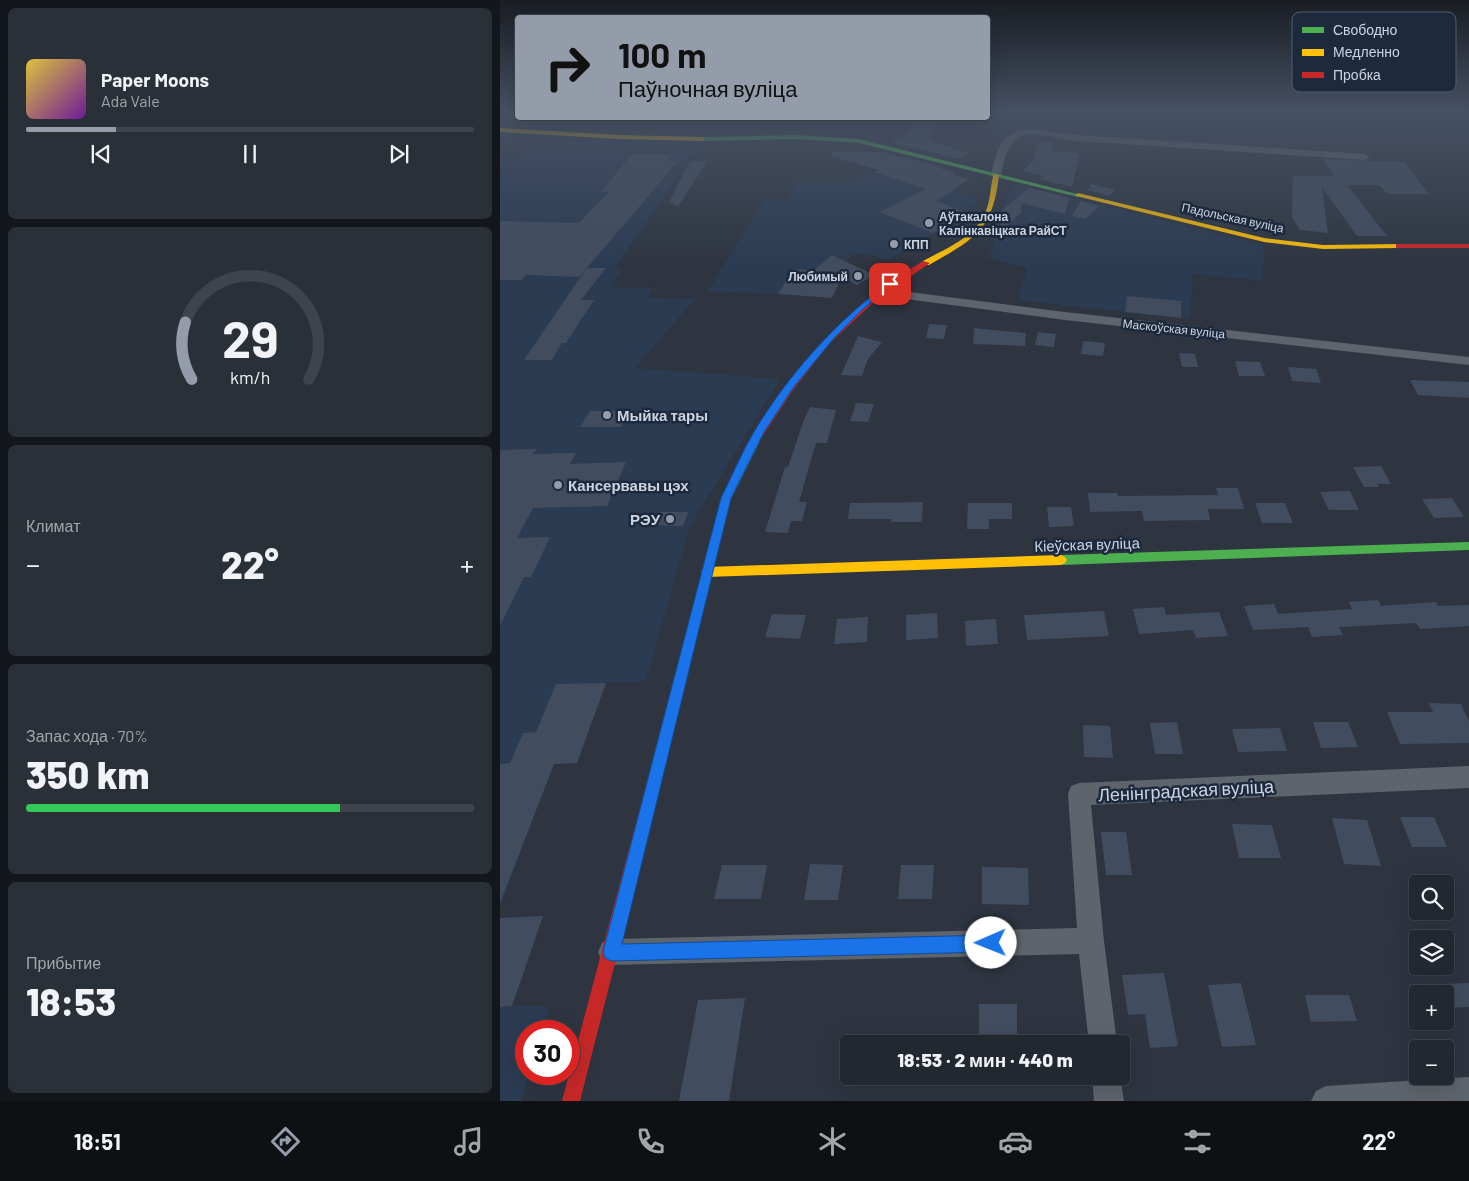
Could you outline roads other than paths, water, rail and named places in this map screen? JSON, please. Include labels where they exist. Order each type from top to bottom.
[{"type":"street","name":"Падольская вуліца","points":[[949,163],[1264,240],[1323,247],[1469,246]]},
{"type":"street","points":[[571,1101],[611,952],[726,498],[759,432],[805,366],[831,336],[879,292],[956,246],[982,227],[990,214],[995,196],[999,163]]},
{"type":"street","name":"Маскоўская вуліца","points":[[879,292],[1065,316],[1469,361]]},
{"type":"street","name":"Кіеўская вуліца","points":[[707,572],[1469,546]]},
{"type":"street","name":"Ленінградская вуліца","points":[[1091,941],[1079,794],[1469,777]]},
{"type":"street","points":[[611,952],[1091,941],[1101,1035]]},
{"type":"street","points":[[1107,1085],[1109,1101]]},
{"type":"street","points":[[1326,1101],[1469,1092]]},
{"type":"place","name":"Аўтакалона Калінкавіцкага РайСТ","points":[[929,223]]},
{"type":"place","name":"КПП","points":[[894,244]]},
{"type":"place","name":"Любимый","points":[[858,276]]},
{"type":"place","name":"Мыйка тары","points":[[607,415]]},
{"type":"place","name":"Кансервавы цэх","points":[[558,485]]},
{"type":"place","name":"РЭУ","points":[[670,519]]}]
